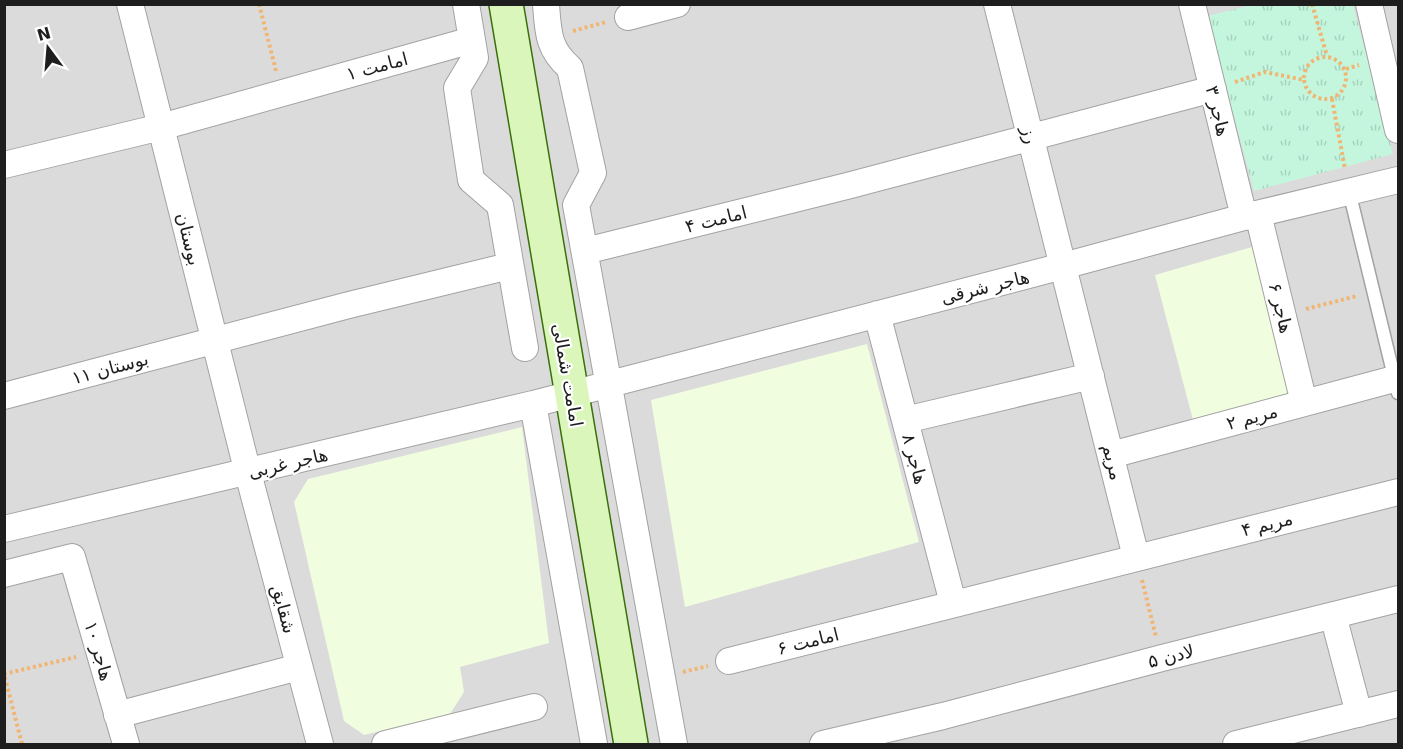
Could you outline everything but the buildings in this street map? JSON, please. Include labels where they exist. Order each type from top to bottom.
[{"type":"main road","name":"امامت شمالی","points":[[506,4],[631,744]]},
{"type":"street","name":"بوستان","points":[[130,4],[248,473]]},
{"type":"street","points":[[466,4],[475,58],[457,88],[471,180],[500,205],[525,348]]},
{"type":"street","points":[[546,4],[549,37],[557,57],[570,68],[593,172],[576,205],[674,744]]},
{"type":"street","points":[[628,17],[677,4]]},
{"type":"street","name":"رز","points":[[997,4],[1063,266]]},
{"type":"street","name":"هاجر ۳","points":[[1192,4],[1213,89],[1251,215]]},
{"type":"street","points":[[1369,4],[1398,130]]},
{"type":"street","name":"امامت ۱","points":[[4,165],[161,127],[472,40]]},
{"type":"street","name":"امامت ۴","points":[[585,251],[847,186],[1213,89]]},
{"type":"street","name":"هاجر شرقی","points":[[572,394],[1251,215],[1398,180]]},
{"type":"street","name":"هاجر ۶","points":[[1251,215],[1282,315],[1304,403]]},
{"type":"street","name":"بوستان ۱۱","points":[[4,396],[215,339],[509,266]]},
{"type":"street","name":"مریم","points":[[1063,266],[1136,556]]},
{"type":"street","name":"هاجر ۸","points":[[877,314],[953,603]]},
{"type":"street","points":[[905,420],[1091,376]]},
{"type":"street","name":"مریم ۲","points":[[1111,455],[1304,403],[1396,386]]},
{"type":"street","name":"هاجر غربی","points":[[4,529],[248,473],[572,394]]},
{"type":"street","points":[[533,404],[594,744]]},
{"type":"street","name":"شقایق","points":[[248,473],[320,744]]},
{"type":"street","name":"مریم ۴","points":[[953,603],[1398,492]]},
{"type":"street","name":"هاجر ۱۰","points":[[4,574],[72,557],[126,744]]},
{"type":"street","name":"لادن ۵","points":[[823,744],[944,716],[1398,599]]},
{"type":"street","name":"امامت ۶","points":[[729,661],[953,603]]},
{"type":"street","points":[[1334,615],[1359,714]]},
{"type":"street","points":[[117,715],[299,668]]},
{"type":"street","points":[[1236,744],[1398,704]]},
{"type":"street","points":[[385,744],[433,734],[534,707]]},
{"type":"lane","points":[[1349,191],[1396,386]]},
{"type":"path","points":[[259,4],[282,92]]},
{"type":"path","points":[[1312,4],[1327,56]]},
{"type":"path","points":[[549,37],[628,17]]},
{"type":"path","points":[[1327,56],[1338,60],[1346,69],[1347,81],[1342,92],[1332,99],[1319,99],[1309,92],[1304,80],[1306,68],[1314,59],[1327,56]]},
{"type":"path","points":[[1213,89],[1265,72],[1304,80]]},
{"type":"path","points":[[1332,99],[1349,191]]},
{"type":"path","points":[[1282,315],[1373,292]]},
{"type":"path","points":[[1136,556],[1162,658]]},
{"type":"path","points":[[22,744],[4,674],[99,652]]},
{"type":"path","points":[[662,677],[729,661]]},
{"type":"shaded area","points":[[5,5],[1398,5],[1398,744],[5,744]]},
{"type":"shaded area","points":[[1252,247],[1261,255],[1296,397],[1194,424],[1155,275]]},
{"type":"shaded area","points":[[867,344],[919,542],[685,607],[651,400]]},
{"type":"shaded area","points":[[522,427],[549,643],[460,667],[464,692],[450,714],[364,735],[344,721],[294,502],[308,479]]},
{"type":"green space","points":[[1251,5],[1353,5],[1393,154],[1254,191],[1207,16]]}]
